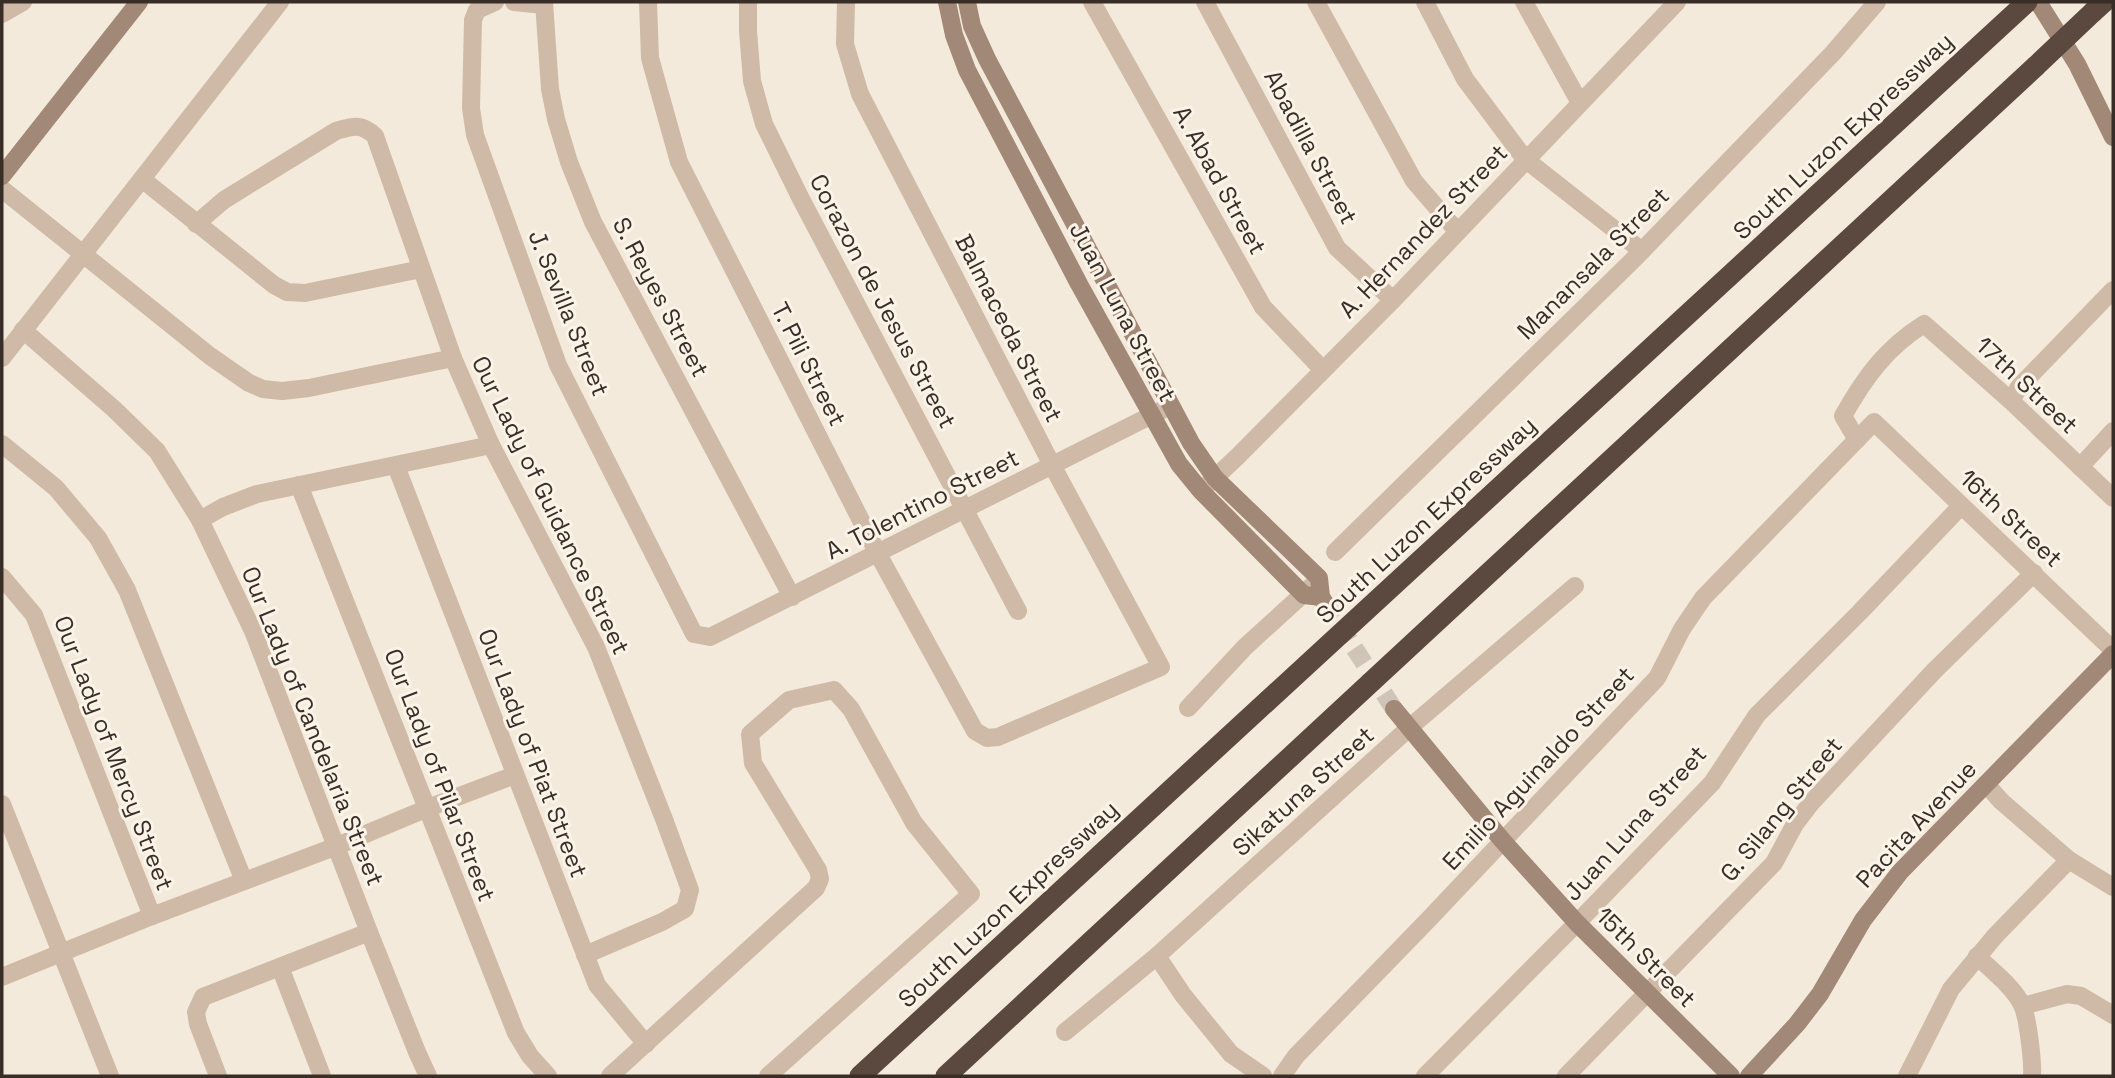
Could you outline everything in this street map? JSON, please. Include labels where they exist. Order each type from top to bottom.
[{"type":"highway","name":"South Luzon Expressway","points":[[860,1076],[2021,7]]},
{"type":"highway","points":[[947,1076],[2099,7]]},
{"type":"street","points":[[2,14],[23,2]]},
{"type":"street","points":[[2,176],[138,2]]},
{"type":"street","points":[[2,358],[280,2]]},
{"type":"street","name":"J. Sevilla Street","points":[[495,2],[477,10],[473,20],[471,108],[475,135],[558,365],[694,634]]},
{"type":"street","points":[[514,2],[544,3]]},
{"type":"street","name":"T. Pili Street","points":[[649,2],[650,58],[679,162],[878,554],[975,732]]},
{"type":"street","name":"Corazon de Jesus Street","points":[[748,2],[752,81],[764,124],[1018,611]]},
{"type":"street","name":"Balmaceda Street","points":[[846,2],[845,44],[860,94],[1052,465],[1161,667],[998,737],[987,738],[975,732]]},
{"type":"street","name":"Juan Luna Street","points":[[947,2],[954,35],[979,94],[1079,284],[1179,464],[1201,491],[1317,598]]},
{"type":"street","name":"Juan Luna Street","points":[[967,2],[972,26],[987,60],[1191,443],[1215,478],[1319,578],[1317,598]]},
{"type":"street","name":"A. Abad Street","points":[[1092,2],[1263,307],[1323,370]]},
{"type":"street","name":"Abadilla Street","points":[[1205,2],[1337,248],[1392,300]]},
{"type":"street","points":[[1316,2],[1414,181],[1457,231]]},
{"type":"street","points":[[1425,2],[1465,79],[1525,159],[1642,251]]},
{"type":"street","points":[[1524,2],[1580,103]]},
{"type":"street","name":"Manansala Street","points":[[1335,552],[1642,251],[1833,53],[1877,2]]},
{"type":"street","points":[[2038,2],[2077,64],[2113,137]]},
{"type":"street","name":"S. Reyes Street","points":[[544,3],[550,89],[556,119],[569,162],[593,222],[792,597]]},
{"type":"street","name":"A. Hernandez Street","points":[[1201,491],[1392,300],[1672,4]]},
{"type":"street","points":[[954,35],[972,26]]},
{"type":"street","name":"Our Lady of Guidance Street","points":[[196,224],[224,200],[335,131],[352,127],[365,128],[375,136],[453,358],[491,445],[596,647],[690,891],[685,909],[662,922],[585,954]]},
{"type":"street","points":[[142,180],[274,285],[287,292],[305,293],[421,269]]},
{"type":"street","points":[[2,189],[211,356],[249,383],[263,389],[282,391],[309,388],[453,358]]},
{"type":"street","points":[[2011,401],[2020,387],[2113,290]]},
{"type":"street","name":"17th Street","points":[[1857,440],[1843,416],[1864,380],[1881,359],[1904,337],[1924,324],[2011,401],[2113,498]]},
{"type":"street","name":"Our Lady of Candelaria Street","points":[[23,330],[158,451],[200,520],[253,631],[369,932],[429,1076]]},
{"type":"street","name":"A. Tolentino Street","points":[[694,634],[710,637],[1170,406]]},
{"type":"street","name":"Emilio Aguinaldo Street","points":[[1282,1076],[1296,1056],[1657,678],[1682,629],[1703,598],[1874,422]]},
{"type":"street","name":"16th Street","points":[[1874,422],[2034,573],[2113,652]]},
{"type":"street","points":[[2080,467],[2113,431]]},
{"type":"street","points":[[2,444],[56,488],[98,538],[127,590],[244,881]]},
{"type":"street","points":[[200,520],[223,507],[257,494],[491,445]]},
{"type":"street","name":"Our Lady of Piat Street","points":[[396,466],[597,985],[646,1044]]},
{"type":"street","name":"Our Lady of Pilar Street","points":[[299,485],[516,1033],[530,1056],[548,1076]]},
{"type":"street","name":"Juan Luna Street","points":[[1425,1076],[1712,783],[1757,715],[1961,506]]},
{"type":"street","name":"G. Silang Street","points":[[1566,1076],[1774,863],[1795,824],[1811,803],[1934,671],[2034,573]]},
{"type":"street","name":"Our Lady of Mercy Street","points":[[2,577],[34,615],[152,916]]},
{"type":"street","name":"Sikatuna Street","points":[[1065,1032],[1157,956],[1409,728],[1575,586]]},
{"type":"street","points":[[1188,708],[1245,647],[1317,598]]},
{"type":"street","name":"Pacita Avenue","points":[[1749,1076],[1797,1024],[1820,994],[1863,920],[1900,872],[2113,652]]},
{"type":"street","points":[[610,1076],[816,888],[820,879],[818,870],[753,763],[750,734],[789,700],[834,690],[851,709],[914,823],[971,894],[768,1076]]},
{"type":"street","name":"15th Street","points":[[1394,709],[1502,840],[1577,923],[1731,1076]]},
{"type":"street","points":[[2,977],[515,775]]},
{"type":"street","points":[[1986,784],[2001,801],[2069,860],[2113,887]]},
{"type":"street","points":[[2,804],[110,1076]]},
{"type":"street","points":[[1907,1076],[1951,989],[1977,957],[2069,860]]},
{"type":"street","points":[[218,1076],[198,1024],[196,1012],[204,997],[369,932]]},
{"type":"street","points":[[1157,956],[1183,995],[1231,1054],[1263,1076]]},
{"type":"street","points":[[1977,957],[2007,985],[2023,1006],[2033,1059],[2032,1076]]},
{"type":"street","points":[[280,967],[322,1076]]},
{"type":"street","points":[[2023,1006],[2067,994],[2081,996],[2113,1015]]},
{"type":"tunnel","points":[[1325,603],[1394,709]]}]
